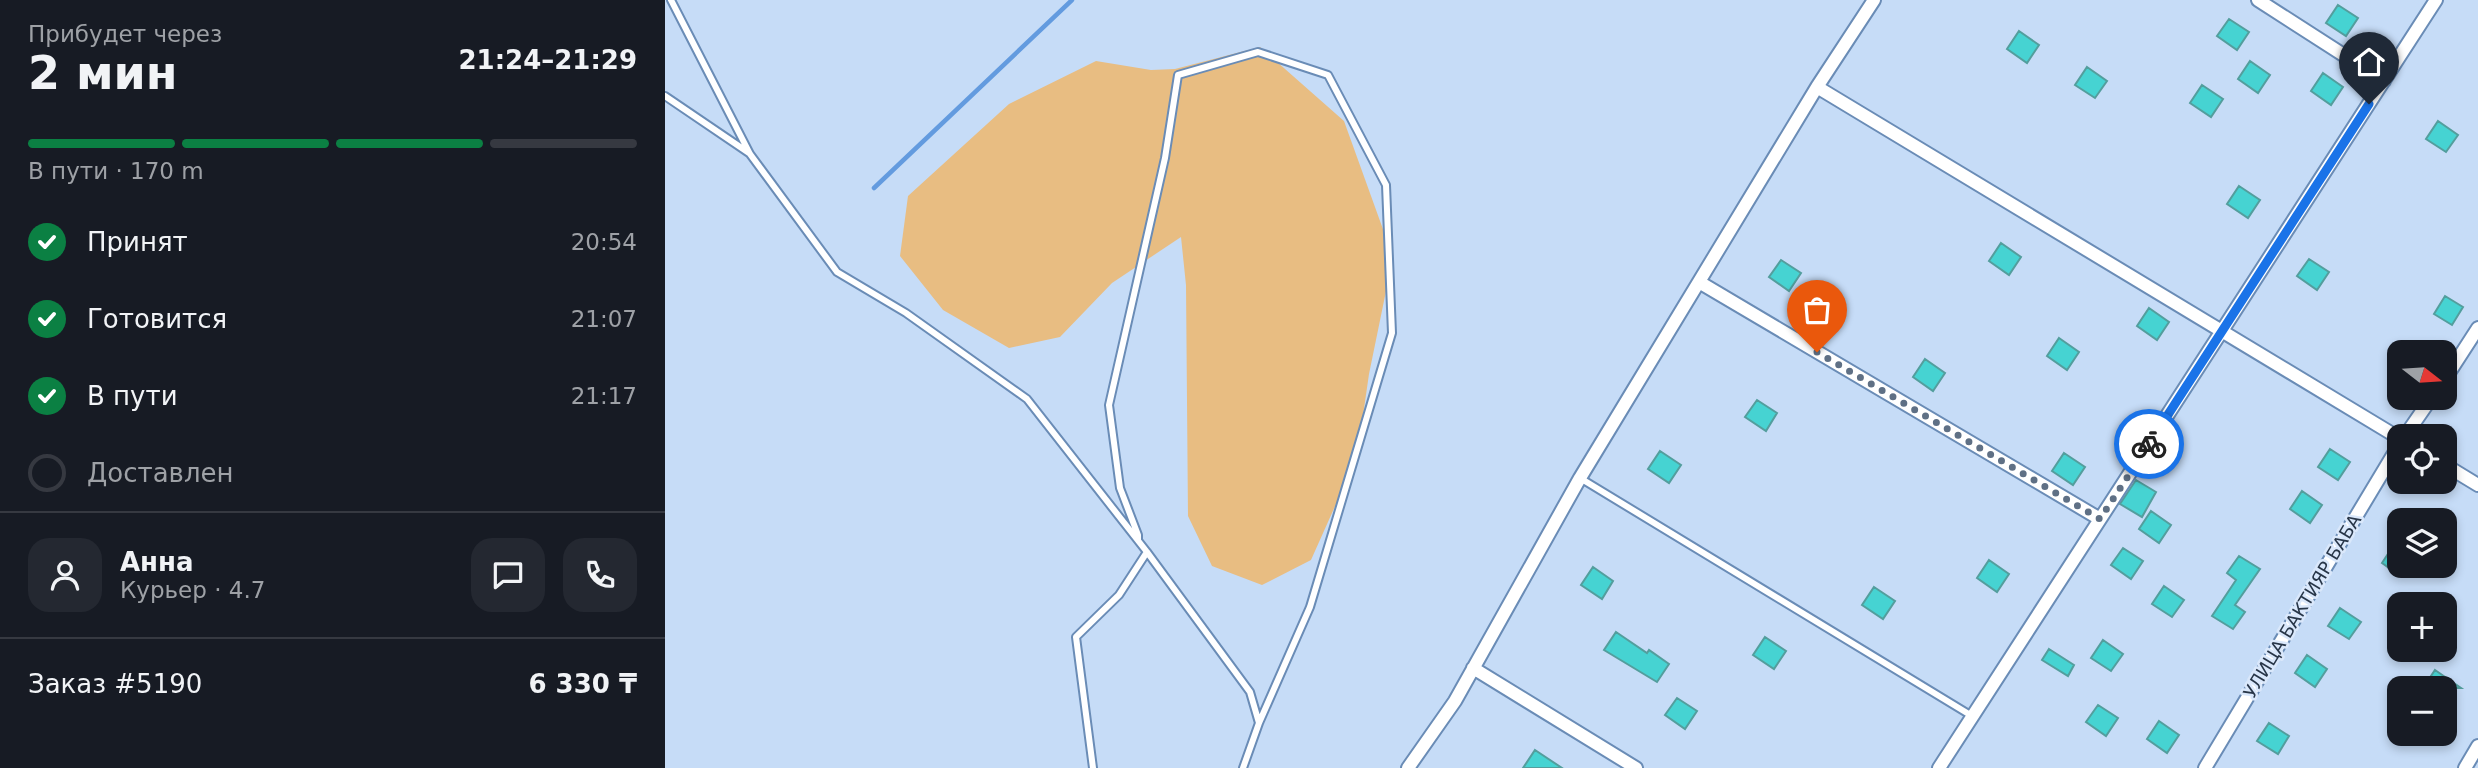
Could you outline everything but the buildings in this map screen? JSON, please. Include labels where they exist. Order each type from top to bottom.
[{"type":"street","points":[[1408,768],[1455,701],[1580,478],[1817,87],[1874,0]]},
{"type":"street","points":[[2258,0],[2384,81]]},
{"type":"street","points":[[1939,768],[2436,0]]},
{"type":"street","points":[[1817,87],[2387,431]]},
{"type":"street","points":[[1699,282],[2100,519]]},
{"type":"street","points":[[2457,360],[2478,328]]},
{"type":"street","name":"УЛИЦА БАКТИЯР БАБА","points":[[2205,768],[2387,465]]},
{"type":"street","points":[[2457,472],[2478,485]]},
{"type":"street","points":[[1473,668],[1636,768]]},
{"type":"street","points":[[2465,768],[2478,746]]},
{"type":"lane","points":[[671,0],[750,154],[837,272],[906,313],[1027,399],[1138,540],[1250,692],[1259,723]]},
{"type":"lane","points":[[1138,540],[1120,488],[1109,405],[1165,158],[1178,75],[1258,52],[1328,75],[1386,185],[1392,333],[1310,607],[1259,723],[1243,768]]},
{"type":"lane","points":[[665,96],[750,154]]},
{"type":"lane","points":[[1580,478],[1972,716]]},
{"type":"lane","points":[[1093,768],[1076,637],[1119,595],[1147,552]]},
{"type":"shaded area","points":[[1260,47],[1344,121],[1393,257],[1369,374],[1357,457],[1311,560],[1262,585],[1212,566],[1188,516],[1186,285],[1181,237],[1112,283],[1060,337],[1009,348],[943,310],[900,256],[908,196],[1009,104],[1096,61],[1151,70],[1175,69]]},
{"type":"waterway","points":[[874,188],[1072,0]]},
{"type":"way so far","points":[[1817,352],[2100,519],[2149,444]]},
{"type":"route","points":[[2149,444],[2369,104]]}]
